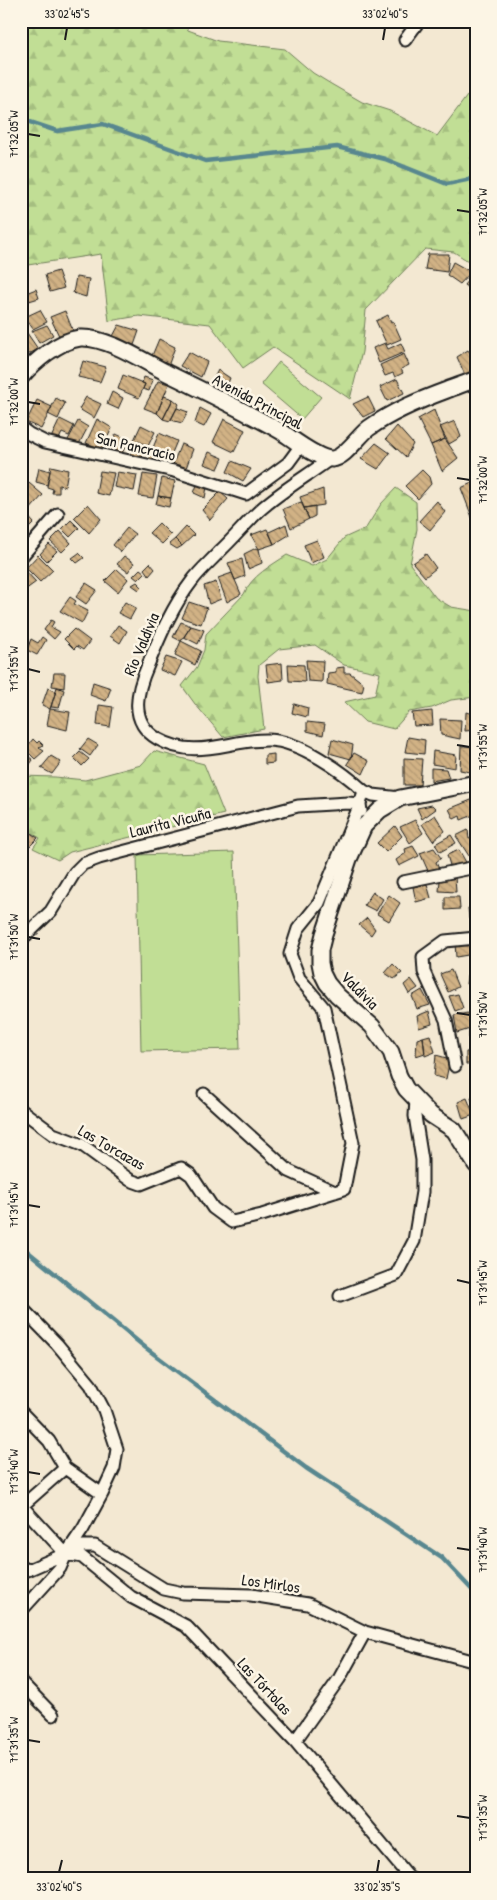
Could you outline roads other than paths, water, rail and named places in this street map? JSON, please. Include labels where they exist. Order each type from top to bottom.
[{"type":"street","points":[[405,40],[419,21]]},
{"type":"street","name":"Avenida Principal","points":[[21,377],[29,367],[46,354],[79,338],[90,338],[119,349],[244,411],[322,457],[330,459]]},
{"type":"street","points":[[330,459],[340,456],[366,430],[382,419],[410,405],[476,379]]},
{"type":"street","name":"San Pancracio","points":[[21,428],[45,442],[174,471],[246,494],[288,463],[302,444]]},
{"type":"street","name":"Río Valdivia","points":[[330,459],[261,510],[192,581],[170,615],[145,670],[138,694],[137,709],[140,722],[148,732],[168,743],[198,750],[237,742],[270,740],[299,748],[330,764],[364,791],[372,795],[400,798]]},
{"type":"street","points":[[21,557],[58,514]]},
{"type":"street","points":[[400,798],[476,784]]},
{"type":"street","points":[[204,1094],[289,1171],[340,1191],[353,1143],[324,1008],[299,978],[290,954],[298,929],[319,903],[364,791]]},
{"type":"street","name":"Valdivia","points":[[400,798],[380,810],[364,826],[349,859],[320,950],[322,973],[327,983],[337,995],[379,1035],[391,1052],[399,1076],[406,1089],[431,1115],[454,1130],[476,1165]]},
{"type":"street","name":"Laurita Vicuña","points":[[23,939],[51,911],[83,864],[99,858],[298,806],[342,803],[360,804]]},
{"type":"street","points":[[360,804],[364,826]]},
{"type":"street","points":[[403,882],[476,867]]},
{"type":"street","points":[[455,1066],[446,1020],[424,972],[423,957],[445,941],[476,938]]},
{"type":"street","points":[[340,1296],[396,1276],[414,1241],[422,1192],[422,1160],[415,1116],[416,1099]]},
{"type":"street","name":"Las Torcazas","points":[[21,1110],[53,1134],[82,1145],[130,1180],[141,1184],[181,1168],[191,1175],[213,1208],[232,1222],[262,1215],[340,1191]]},
{"type":"street","points":[[21,1307],[57,1344],[92,1385],[104,1410],[117,1449],[114,1468],[102,1494],[66,1554],[60,1568],[21,1611]]},
{"type":"street","points":[[21,1412],[49,1441],[66,1468],[102,1494]]},
{"type":"street","points":[[66,1468],[22,1505],[66,1554]]},
{"type":"street","name":"Los Mirlos","points":[[21,1567],[28,1570],[83,1546],[95,1546],[164,1589],[183,1593],[251,1595],[308,1604],[365,1632],[476,1662]]},
{"type":"street","name":"Las Tórtolas","points":[[66,1554],[82,1557],[131,1597],[186,1626],[295,1741],[410,1878]]},
{"type":"street","points":[[295,1741],[339,1679],[365,1632]]},
{"type":"street","points":[[21,1682],[53,1715]]},
{"type":"waterway","points":[[21,119],[57,131],[103,124],[205,161],[337,147],[385,159],[447,184],[476,178]]},
{"type":"waterway","points":[[21,1246],[146,1348],[306,1468],[442,1558],[476,1594]]}]
